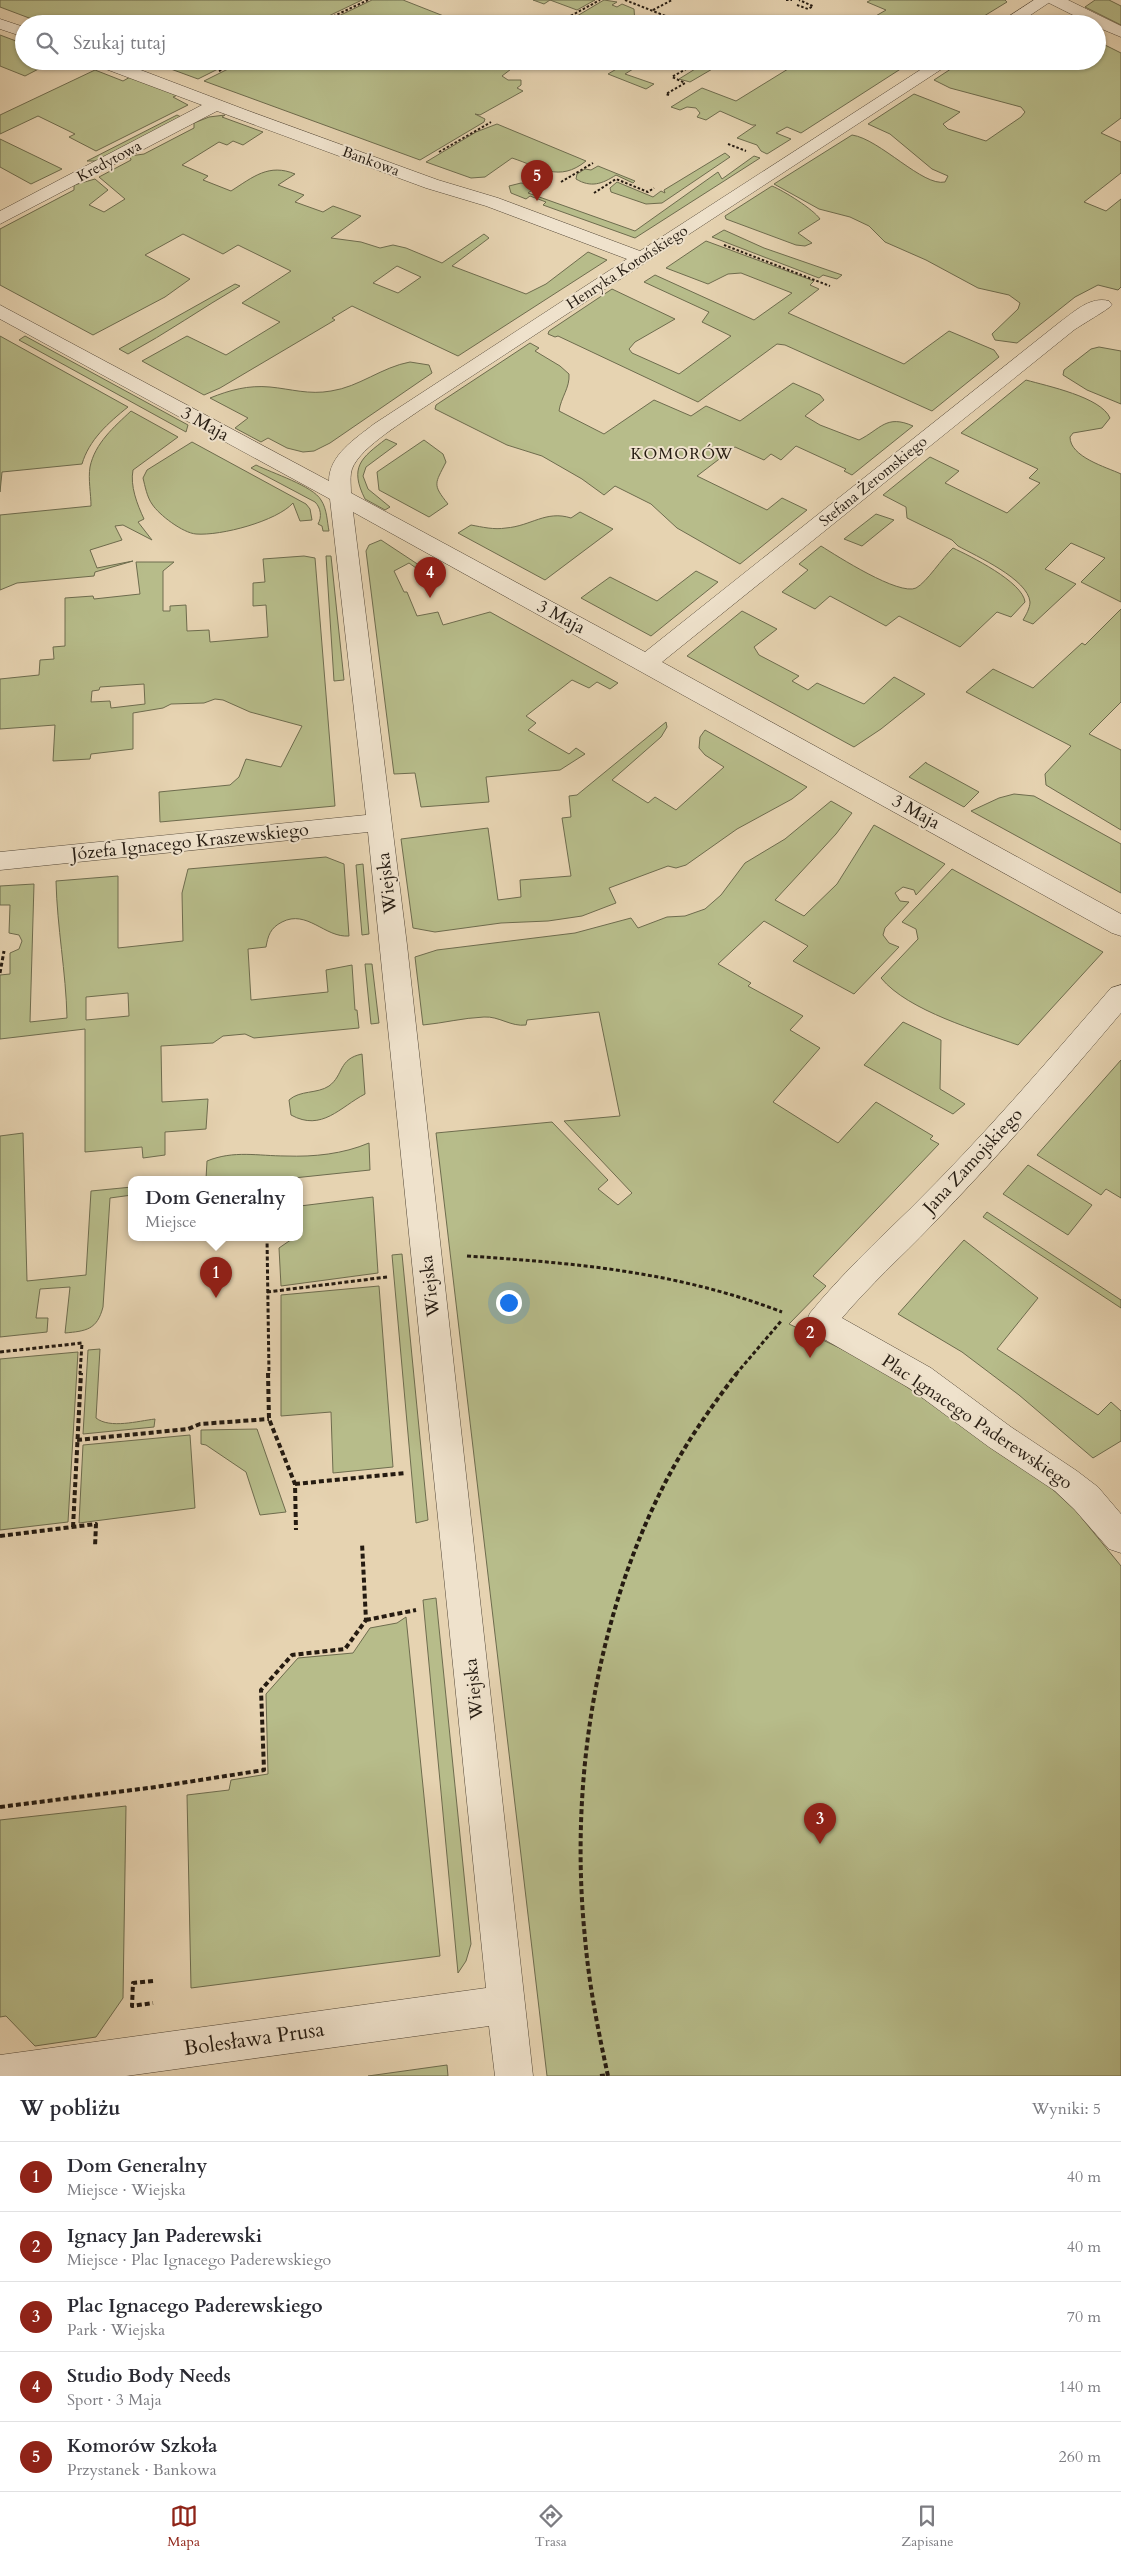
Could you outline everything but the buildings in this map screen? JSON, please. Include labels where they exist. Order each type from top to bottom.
[{"type":"street","points":[[1020,15],[1045,0]]},
{"type":"street","points":[[1055,0],[1086,15]]},
{"type":"street","points":[[0,24],[15,29]]},
{"type":"street","points":[[1106,25],[1121,32]]},
{"type":"street","name":"Bankowa","points":[[125,70],[432,184],[492,202],[641,258]]},
{"type":"street","name":"Henryka Kotońskiego","points":[[340,497],[340,472],[349,455],[362,443],[413,406],[932,70]]},
{"type":"street","name":"Kredytowa","points":[[0,218],[217,104]]},
{"type":"street","name":"Stefana Żeromskiego","points":[[646,663],[1067,326],[1090,310],[1102,305]]},
{"type":"street","name":"3 Maja","points":[[0,311],[646,663],[1121,926]]},
{"type":"street","name":"Wiejska","points":[[340,497],[380,822],[514,2076]]},
{"type":"street","name":"Józefa Ignacego Kraszewskiego","points":[[0,861],[380,822]]},
{"type":"street","name":"Jana Zamojskiego","points":[[821,1322],[848,1289],[901,1233],[920,1218],[1051,1076],[1121,995]]},
{"type":"street","name":"Plac Ignacego Paderewskiego","points":[[821,1322],[920,1378],[1000,1437],[1066,1481],[1086,1498],[1121,1538]]},
{"type":"street","name":"Bolesława Prusa","points":[[0,2074],[507,2004]]},
{"type":"path","points":[[336,15],[368,0]]},
{"type":"path","points":[[572,15],[600,0]]},
{"type":"path","points":[[625,0],[661,14]]},
{"type":"path","points":[[652,11],[672,0]]},
{"type":"path","points":[[786,0],[792,0]]},
{"type":"path","points":[[799,0],[805,1],[813,6],[808,9],[797,6],[805,1]]},
{"type":"path","points":[[669,95],[666,94],[685,83],[672,77],[684,70]]},
{"type":"path","points":[[432,156],[491,122]]},
{"type":"path","points":[[728,144],[747,152]]},
{"type":"path","points":[[561,182],[593,163]]},
{"type":"path","points":[[594,193],[616,179],[648,192],[654,188]]},
{"type":"path","points":[[718,243],[830,286]]},
{"type":"path","points":[[0,973],[4,951]]},
{"type":"path","points":[[267,1241],[269,1420],[295,1484],[296,1530]]},
{"type":"path","points":[[461,1256],[570,1264],[683,1279],[729,1291],[787,1314],[732,1378],[676,1462],[633,1556],[621,1590],[601,1665],[587,1743],[581,1876],[585,1951],[597,2026],[608,2076],[600,2076]]},
{"type":"path","points":[[267,1292],[388,1277]]},
{"type":"path","points":[[0,1352],[82,1343],[73,1527]]},
{"type":"path","points":[[78,1440],[188,1430],[200,1424],[269,1420]]},
{"type":"path","points":[[295,1484],[405,1473]]},
{"type":"path","points":[[0,1536],[96,1524],[95,1547]]},
{"type":"path","points":[[0,1807],[156,1788],[264,1770],[261,1690],[292,1655],[345,1649],[366,1620],[362,1543]]},
{"type":"path","points":[[366,1620],[416,1610]]},
{"type":"path","points":[[153,1981],[133,1983],[132,2006],[153,2002]]},
{"type":"green space","points":[[0,0],[362,0],[331,15],[21,15],[0,7]]},
{"type":"green space","points":[[372,0],[403,0],[441,15],[341,15]]},
{"type":"green space","points":[[533,0],[550,0],[544,4]]},
{"type":"green space","points":[[550,0],[595,0],[577,10]]},
{"type":"green space","points":[[604,0],[617,2],[612,5],[617,7],[622,4],[634,9],[634,15],[579,15]]},
{"type":"green space","points":[[871,0],[1005,0],[1007,2],[986,15],[877,15],[886,10],[867,2]]},
{"type":"green space","points":[[1095,0],[1109,0],[1121,6],[1121,25],[1106,18],[1106,15],[1101,15],[1085,7]]},
{"type":"green space","points":[[0,35],[15,41],[15,70],[37,70],[25,76],[0,66]]},
{"type":"green space","points":[[1106,46],[1121,53],[1121,118],[1101,133],[1121,142],[1121,173],[1084,202],[1106,211],[1121,199],[1121,287],[1118,290],[1098,285],[1075,297],[1017,343],[995,340],[992,334],[1018,309],[1020,303],[1009,295],[978,288],[926,260],[885,242],[869,226],[850,217],[819,209],[774,184],[852,135],[863,138],[925,177],[936,182],[945,182],[948,176],[932,169],[890,134],[868,124],[914,94],[960,112],[943,124],[948,129],[986,141],[1021,117],[1025,112],[1021,107],[950,88],[934,80],[949,70],[1106,70]]},
{"type":"green space","points":[[95,70],[123,81],[132,76],[180,94],[173,97],[188,105],[96,151],[69,137],[75,134],[38,116],[0,134],[0,115]]},
{"type":"green space","points":[[174,70],[216,70],[198,79]]},
{"type":"green space","points":[[226,70],[510,70],[502,76],[508,80],[521,80],[521,85],[517,88],[523,91],[480,115],[475,114],[485,119],[484,122],[420,160],[204,81]]},
{"type":"green space","points":[[615,70],[631,70],[625,74],[654,84],[646,89],[608,74]]},
{"type":"green space","points":[[694,70],[711,70],[690,82],[679,79]]},
{"type":"green space","points":[[786,70],[899,70],[801,133],[787,127],[776,133],[791,139],[767,154],[761,151],[757,145],[737,138],[756,125],[720,111],[706,120],[697,117],[700,113],[696,108],[687,107],[680,110],[671,107],[702,88],[736,101]]},
{"type":"green space","points":[[177,115],[181,117],[97,161],[87,161]]},
{"type":"green space","points":[[225,115],[222,117],[263,132],[243,145],[233,141],[227,145],[219,142],[182,165],[208,176],[203,180],[231,191],[254,177],[269,171],[286,171],[295,174],[278,185],[304,195],[295,202],[323,212],[333,206],[361,216],[331,238],[361,242],[380,248],[393,245],[406,248],[442,263],[484,234],[489,238],[452,266],[526,294],[546,284],[588,252],[607,260],[458,356],[352,306],[332,318],[335,320],[220,388],[204,395],[142,361],[187,336],[226,355],[280,322],[242,303],[291,271],[238,245],[223,254],[183,234],[145,255],[190,279],[165,297],[93,335],[0,285],[0,229],[74,190],[74,185],[95,179],[108,190],[89,205],[104,212],[125,199],[99,177],[131,160],[130,156],[144,154],[194,128],[194,123],[209,117]],"holes":[[[397,266],[421,277],[398,293],[373,283]]]},
{"type":"green space","points":[[497,124],[586,161],[576,168],[558,172],[541,169],[512,158],[485,177],[471,178],[426,162],[476,132]]},
{"type":"green space","points":[[0,139],[62,169],[31,184],[0,167]]},
{"type":"green space","points":[[725,153],[730,157],[662,203],[646,204],[611,192],[610,188],[617,182],[653,197],[661,191],[665,193],[664,190]]},
{"type":"green space","points":[[754,156],[760,158],[635,238],[543,205],[546,202],[530,196],[526,199],[511,193],[509,186],[521,183],[538,186],[528,193],[635,231],[718,172],[722,179]]},
{"type":"green space","points":[[598,166],[635,181],[633,183],[616,175],[596,184],[581,182],[576,179],[577,174],[585,169],[591,170]]},
{"type":"green space","points":[[772,186],[798,201],[820,219],[798,233],[812,243],[805,246],[796,245],[726,219],[725,216]]},
{"type":"green space","points":[[724,230],[764,248],[842,275],[837,279],[823,275],[819,278],[712,237]]},
{"type":"green space","points":[[706,241],[814,281],[810,285],[819,289],[788,313],[904,364],[949,331],[994,350],[999,357],[932,411],[785,345],[777,344],[698,402],[558,336],[555,337],[548,334],[549,331],[612,289],[675,319],[635,342],[629,349],[632,353],[679,374],[731,336],[702,322],[709,312],[644,282],[655,275],[754,320],[792,293],[741,273],[728,274],[708,284],[666,268]]},
{"type":"green space","points":[[235,284],[240,286],[128,354],[119,349]]},
{"type":"green space","points":[[0,336],[128,407],[94,440],[82,464],[2,472],[0,492]]},
{"type":"green space","points":[[25,336],[188,425],[186,432],[19,340]]},
{"type":"green space","points":[[530,343],[539,348],[535,351],[560,366],[569,374],[568,384],[559,411],[604,434],[654,400],[691,416],[706,406],[740,421],[793,383],[820,395],[824,400],[805,416],[820,425],[859,440],[890,422],[913,426],[852,475],[844,471],[846,469],[796,446],[781,460],[771,454],[764,460],[735,447],[697,476],[767,510],[782,498],[807,510],[740,564],[677,528],[651,504],[615,486],[604,495],[582,479],[542,456],[507,445],[435,409],[436,405]]},
{"type":"green space","points":[[1099,347],[1121,351],[1121,404],[1087,390],[1063,375],[1064,370],[1091,349]]},
{"type":"green space","points":[[410,362],[429,365],[432,373],[330,443],[314,451],[303,452],[287,448],[268,438],[261,442],[235,428],[248,418],[210,398],[247,387],[270,387],[308,392],[331,391],[341,389],[390,368]]},
{"type":"green space","points":[[1026,380],[1085,398],[1105,411],[1110,418],[1102,428],[1073,433],[1070,437],[1072,444],[1082,456],[1121,474],[1121,602],[1081,582],[1105,558],[1071,543],[1045,569],[1076,584],[1033,624],[1023,620],[1030,604],[1027,593],[1011,577],[958,546],[952,540],[907,518],[906,507],[883,495],[930,457],[959,471],[945,483],[1007,513],[1040,483],[1029,478],[1038,469],[961,433]]},
{"type":"green space","points":[[131,411],[178,437],[133,470],[133,489],[144,519],[138,522],[152,540],[123,525],[115,526],[122,540],[90,550],[97,568],[133,561],[95,572],[94,576],[17,583],[0,590],[0,515],[91,506],[89,476],[92,458],[106,436]]},
{"type":"green space","points":[[386,439],[397,444],[366,467],[363,476],[368,489],[390,507],[385,510],[365,499],[360,488],[358,471],[364,458]]},
{"type":"green space","points":[[424,440],[443,454],[446,462],[439,475],[437,488],[448,504],[429,517],[379,490],[377,472]]},
{"type":"green space","points":[[192,442],[306,504],[310,509],[312,520],[300,521],[293,503],[275,516],[248,526],[219,533],[196,534],[178,527],[152,504],[147,495],[143,478],[147,470]]},
{"type":"green space","points":[[256,465],[301,485],[317,495],[324,507],[329,531],[323,531],[322,526],[318,524],[320,513],[319,507],[315,502],[251,468]]},
{"type":"green space","points":[[580,512],[613,529],[545,580],[458,533],[471,525],[493,528],[515,527],[546,517],[562,516],[571,518]]},
{"type":"green space","points":[[876,514],[894,520],[862,546],[844,539]]},
{"type":"green space","points":[[381,540],[428,571],[423,573],[409,563],[394,571],[404,592],[407,592],[417,616],[438,612],[443,625],[490,612],[618,683],[610,689],[597,682],[589,688],[572,680],[526,716],[536,723],[528,730],[569,754],[576,748],[585,754],[560,770],[486,777],[489,802],[421,807],[415,773],[394,774],[366,551],[369,545]]},
{"type":"green space","points":[[821,546],[868,574],[908,589],[916,588],[920,585],[953,548],[983,563],[1006,578],[1022,594],[1025,602],[1011,617],[997,612],[960,647],[899,616],[886,626],[830,596],[815,609],[782,592],[808,570],[799,564]]},
{"type":"green space","points":[[304,556],[315,558],[335,806],[160,822],[159,792],[230,785],[239,777],[246,759],[281,767],[302,726],[250,712],[223,700],[215,699],[204,703],[171,704],[163,708],[133,713],[133,749],[91,754],[90,759],[53,761],[55,725],[0,729],[0,679],[39,675],[40,660],[54,659],[53,647],[65,646],[65,598],[93,596],[94,599],[140,594],[136,562],[174,562],[163,571],[163,611],[170,611],[170,606],[186,605],[187,631],[209,630],[210,642],[268,637],[266,605],[253,606],[253,583],[265,582],[263,559]],"holes":[[[144,684],[145,704],[111,708],[110,701],[91,702],[92,691],[99,690],[100,687]]]},
{"type":"green space","points":[[326,556],[331,556],[344,680],[334,681]]},
{"type":"green space","points":[[696,571],[718,582],[651,636],[581,598],[610,577],[657,601]]},
{"type":"green space","points":[[1121,609],[1121,702],[1089,734],[1121,750],[1121,830],[1046,785],[1045,774],[1071,746],[966,692],[993,669],[1033,688],[1082,643],[1085,645]]},
{"type":"green space","points":[[742,611],[777,629],[754,647],[759,655],[799,676],[792,681],[808,690],[817,683],[864,704],[894,677],[925,694],[881,729],[854,747],[687,656]]},
{"type":"green space","points":[[666,722],[667,727],[661,737],[612,780],[648,803],[655,797],[676,810],[724,767],[705,755],[699,748],[700,737],[705,730],[807,787],[792,799],[737,829],[686,865],[676,868],[668,866],[609,888],[616,903],[582,916],[548,921],[501,923],[435,932],[413,928],[401,839],[488,828],[498,900],[521,897],[520,880],[571,876],[562,818],[571,817],[569,796],[577,795]]},
{"type":"green space","points":[[926,762],[979,792],[964,807],[909,777]]},
{"type":"green space","points":[[1014,794],[1034,796],[1121,844],[1121,893],[971,811],[999,798]]},
{"type":"green space","points":[[831,801],[852,813],[836,834],[775,900],[804,916],[837,884],[874,825],[945,864],[916,895],[914,890],[903,887],[895,893],[900,901],[909,902],[885,928],[883,935],[889,943],[899,947],[854,994],[793,961],[808,946],[764,921],[718,964],[751,983],[748,986],[803,1016],[790,1030],[820,1048],[773,1102],[838,1143],[876,1102],[933,1136],[930,1139],[939,1144],[813,1276],[826,1286],[789,1324],[846,1351],[897,1380],[1049,1486],[1076,1511],[1121,1566],[1121,2076],[547,2076],[436,1133],[552,1122],[608,1180],[598,1189],[618,1205],[632,1193],[564,1121],[620,1116],[599,1012],[527,1020],[526,1025],[484,1017],[423,1025],[415,957],[437,950],[575,933],[631,918],[638,928],[667,917],[685,916],[705,909],[721,895],[745,863],[785,839]]},
{"type":"green space","points":[[326,857],[344,864],[349,936],[332,933],[300,919],[291,919],[278,924],[270,933],[266,947],[248,949],[251,1000],[328,992],[326,970],[352,965],[355,1010],[357,1010],[359,1028],[254,1038],[245,1034],[223,1036],[213,1043],[161,1046],[162,1102],[208,1099],[206,1129],[165,1132],[165,1155],[143,1158],[142,1147],[85,1152],[85,1029],[0,1039],[0,975],[10,974],[10,953],[19,949],[22,941],[19,935],[9,933],[10,905],[0,905],[0,886],[34,884],[30,1022],[67,1018],[56,881],[118,876],[118,948],[183,941],[182,893],[188,869]],"holes":[[[128,993],[129,1016],[86,1020],[86,997]]]},
{"type":"green space","points":[[363,864],[369,934],[362,935],[356,865]]},
{"type":"green space","points":[[952,869],[1103,952],[1018,1045],[945,1019],[926,1010],[893,990],[881,978],[918,939],[916,929],[902,922]]},
{"type":"green space","points":[[365,964],[372,964],[379,1023],[371,1024]]},
{"type":"green space","points":[[903,1022],[941,1040],[940,1089],[965,1104],[953,1114],[864,1065]]},
{"type":"green space","points":[[362,1054],[365,1094],[339,1111],[321,1119],[312,1121],[302,1120],[291,1115],[289,1100],[298,1095],[329,1086],[334,1082],[345,1063],[354,1056]]},
{"type":"green space","points":[[1121,1060],[1121,1198],[1106,1189],[1101,1195],[1037,1155]]},
{"type":"green space","points":[[23,1133],[27,1281],[86,1275],[91,1191],[128,1187],[128,1196],[110,1198],[103,1307],[101,1315],[90,1328],[65,1333],[70,1287],[40,1289],[36,1318],[48,1318],[47,1332],[0,1337],[0,1136]]},
{"type":"green space","points":[[369,1143],[370,1170],[303,1177],[206,1176],[207,1161],[217,1158],[246,1154],[318,1155],[349,1150]]},
{"type":"green space","points":[[1028,1165],[1092,1205],[1068,1235],[1003,1194]]},
{"type":"green space","points":[[373,1197],[378,1273],[281,1286],[279,1248],[289,1241],[303,1241],[303,1206]]},
{"type":"green space","points":[[987,1212],[1121,1300],[1121,1308],[983,1217]]},
{"type":"green space","points":[[964,1240],[1038,1298],[997,1349],[1098,1415],[1111,1402],[1121,1411],[1121,1441],[1093,1458],[1019,1395],[962,1352],[898,1314]]},
{"type":"green space","points":[[402,1254],[428,1520],[416,1523],[392,1255]]},
{"type":"green space","points":[[379,1286],[393,1467],[333,1473],[331,1412],[281,1416],[281,1295]]},
{"type":"green space","points":[[100,1349],[96,1418],[116,1424],[155,1419],[154,1427],[83,1434],[88,1350]]},
{"type":"green space","points":[[78,1352],[68,1522],[0,1530],[0,1359]]},
{"type":"green space","points":[[257,1429],[286,1512],[260,1515],[246,1472],[206,1445],[201,1444],[201,1430]]},
{"type":"green space","points":[[190,1435],[195,1508],[79,1523],[83,1445]]},
{"type":"green space","points":[[436,1598],[471,1944],[466,1961],[458,1973],[423,1600]]},
{"type":"green space","points":[[406,1617],[440,1956],[191,1988],[187,1795],[229,1790],[231,1780],[268,1774],[266,1694],[298,1658],[353,1653],[370,1628],[397,1623]]},
{"type":"green space","points":[[126,1806],[123,1998],[96,2037],[35,2046],[6,2016],[0,2017],[0,1820]]},
{"type":"green space","points":[[447,2065],[448,2076],[368,2076]]},
{"type":"place","name":"Komorów Szkoła","points":[[537,201]]},
{"type":"place","name":"Studio Body Needs","points":[[430,598]]},
{"type":"place","name":"Dom Generalny","points":[[216,1298]]},
{"type":"place","name":"Ignacy Jan Paderewski","points":[[810,1358]]},
{"type":"place","name":"Plac Ignacego Paderewskiego","points":[[820,1844]]},
{"type":"district","name":"KOMORÓW","points":[[682,454]]}]
